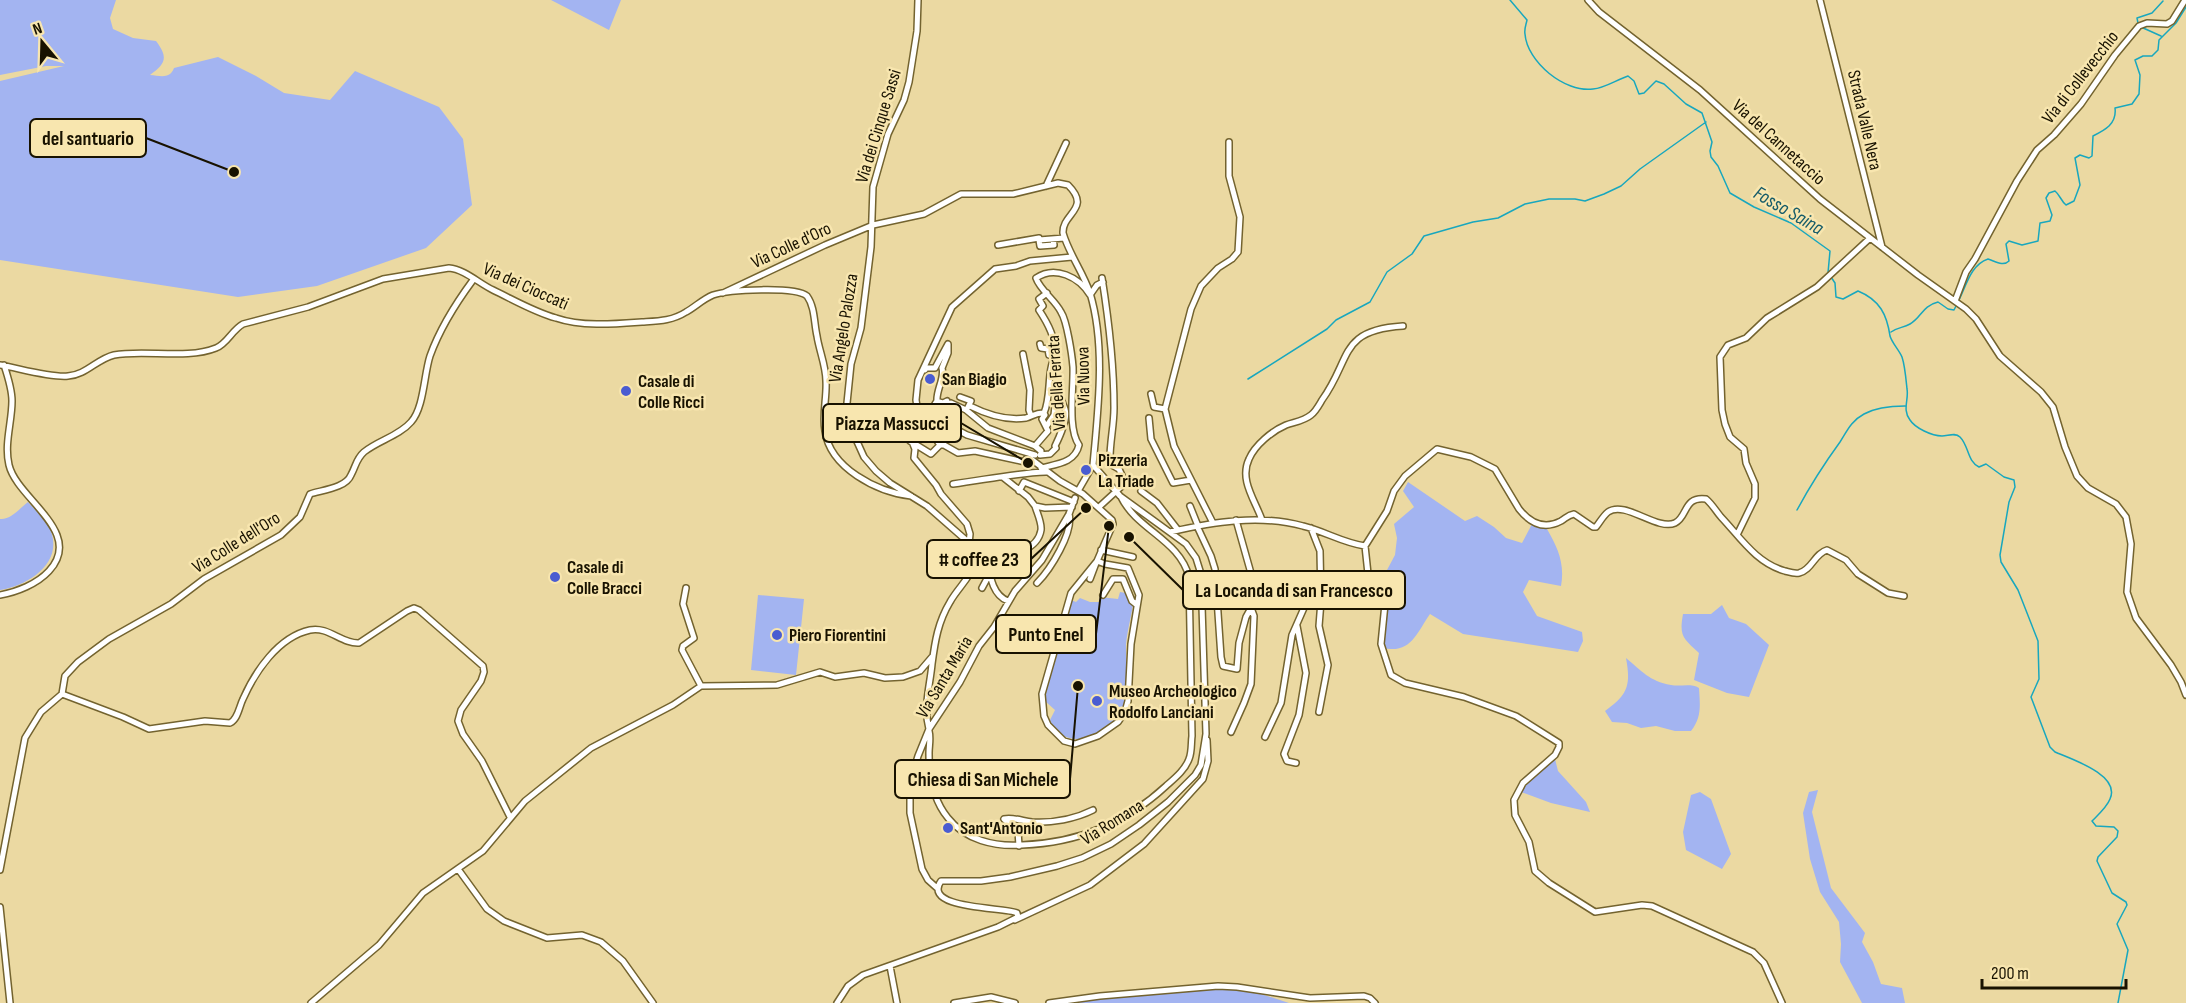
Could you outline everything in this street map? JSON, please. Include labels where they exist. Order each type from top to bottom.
[{"type":"street","name":"Via dei Cinque Sassi","points":[[873,225],[873,187],[888,134],[904,100],[909,82],[917,31],[918,0]]},
{"type":"street","name":"Via del Cannetaccio","points":[[1588,0],[1627,35],[1700,90],[1772,158],[1869,239],[1955,301],[1976,319],[2000,356],[2034,385],[2049,402],[2078,476],[2088,488],[2115,504],[2126,517],[2131,544],[2127,592],[2131,607],[2136,618],[2181,682],[2186,695]]},
{"type":"street","name":"Strada Valle Nera","points":[[1820,0],[1882,247]]},
{"type":"street","name":"Via di Collevecchio","points":[[1955,301],[1966,272],[2037,150],[2054,135],[2081,104],[2115,55],[2139,26],[2147,22],[2167,24],[2172,21],[2185,0]]},
{"type":"street","points":[[1046,186],[1065,142]]},
{"type":"street","points":[[1213,522],[1174,446],[1165,409],[1191,309],[1202,286],[1218,268],[1239,252],[1240,217],[1229,176],[1229,142]]},
{"type":"street","points":[[998,245],[1039,238],[1039,240],[1064,238],[1063,225],[1075,212],[1077,206],[1075,195],[1071,187],[1065,183],[1046,186]]},
{"type":"street","name":"Via Colle d'Oro","points":[[723,294],[825,245],[873,225],[921,215],[963,193],[1017,194],[1046,186]]},
{"type":"street","name":"Via Angelo Palozza","points":[[873,225],[861,328],[848,381],[848,413],[854,437],[864,457],[876,471],[890,483],[927,506],[969,544]]},
{"type":"street","name":"Via Nuova","points":[[1064,238],[1090,295],[1096,323],[1099,411],[1093,465]]},
{"type":"street","points":[[1738,533],[1755,498],[1755,484],[1743,449],[1730,437],[1725,424],[1722,410],[1720,357],[1728,345],[1746,338],[1767,318],[1817,287],[1869,239]]},
{"type":"street","points":[[968,408],[988,428],[1035,446],[1041,451],[1022,462],[975,451],[958,453],[940,445],[918,413],[916,400],[919,377],[952,307],[995,269],[1030,261],[1072,257]]},
{"type":"street","name":"Via dei Cioccati","points":[[2,365],[69,376],[116,355],[174,354],[214,349],[222,345],[236,328],[243,324],[312,306],[387,278],[451,268],[552,317],[578,322],[626,323],[668,320],[685,313],[707,298],[723,294],[798,291],[807,296],[812,304],[826,374],[824,425],[828,444],[843,464],[860,478],[893,492],[911,496]]},
{"type":"street","name":"Via della Ferrata","points":[[1041,468],[1069,460],[1075,455],[1079,445],[1075,440],[1073,424],[1073,364],[1066,322],[1059,308],[1036,278],[1050,273],[1066,274],[1081,283],[1090,295]]},
{"type":"street","name":"Via Colle dell'Oro","points":[[62,694],[65,676],[78,662],[106,640],[174,603],[204,579],[281,535],[300,517],[309,495],[346,482],[362,454],[411,422],[417,411],[435,345],[452,309],[473,280]]},
{"type":"street","points":[[1090,295],[1102,280],[1114,368],[1110,464],[1119,469],[1124,480],[1118,493],[1099,507]]},
{"type":"street","points":[[1035,446],[1048,430],[1041,419],[1045,416],[1049,401],[1051,372],[1053,360],[1056,357],[1055,339],[1039,310],[1043,306],[1039,299],[1047,293]]},
{"type":"street","points":[[1262,520],[1246,483],[1246,466],[1254,450],[1273,432],[1285,425],[1306,419],[1314,413],[1333,385],[1346,352],[1364,335],[1383,327],[1403,326]]},
{"type":"street","points":[[919,377],[924,374],[926,368],[935,368],[948,344],[936,403]]},
{"type":"street","points":[[1040,344],[1041,348],[1048,349],[1049,355],[1056,357]]},
{"type":"street","points":[[1023,354],[1030,390],[1031,416]]},
{"type":"street","points":[[0,595],[27,586],[43,576],[54,564],[58,547],[52,525],[21,488],[10,469],[8,448],[12,396],[2,365]]},
{"type":"street","points":[[936,403],[948,415],[944,418],[950,426],[973,437],[1035,456],[1050,454],[1056,448],[1063,432],[1066,412],[1061,403],[1059,390],[1049,389]]},
{"type":"street","points":[[1150,394],[1154,407],[1165,409]]},
{"type":"street","points":[[960,397],[971,401],[968,408]]},
{"type":"street","points":[[936,403],[949,402],[995,416],[1023,418],[1039,412],[1044,413]]},
{"type":"street","points":[[1046,427],[1054,416],[1055,406],[1061,403]]},
{"type":"street","points":[[1149,418],[1150,440],[1173,483],[1191,480]]},
{"type":"street","points":[[908,424],[906,427],[915,449],[914,458],[968,526],[969,544],[975,563],[955,592],[943,615],[935,638],[927,694],[929,758],[933,784],[939,803],[948,818],[958,828],[984,842],[996,845],[1019,846],[1071,840],[1094,832],[1137,811],[1184,768],[1190,756],[1192,724],[1187,570],[1177,553],[1129,512],[1118,493],[1093,465]]},
{"type":"street","points":[[910,441],[931,454],[940,445]]},
{"type":"street","points":[[1782,1003],[1764,963],[1749,950],[1652,906],[1644,905],[1595,912],[1536,873],[1529,839],[1514,813],[1514,800],[1523,783],[1555,755],[1559,747],[1558,743],[1516,716],[1460,696],[1406,683],[1391,675],[1381,646],[1385,604],[1369,583],[1365,546],[1387,510],[1394,491],[1405,476],[1437,449],[1471,457],[1495,469],[1523,515],[1537,524],[1551,525],[1574,514],[1596,527],[1609,512],[1616,510],[1635,513],[1666,524],[1674,523],[1678,521],[1689,504],[1701,498],[1710,502],[1749,549],[1775,568],[1794,574],[1801,573],[1819,554],[1827,550],[1846,560],[1858,574],[1888,593],[1904,596]]},
{"type":"street","points":[[1035,456],[1041,468],[1066,485],[1076,498]]},
{"type":"street","name":"Via Santa Maria","points":[[937,888],[927,878],[922,868],[914,836],[909,802],[913,769],[929,730],[1008,601],[1042,560],[1069,514],[1093,465]]},
{"type":"street","points":[[953,484],[1004,478],[1022,473],[1047,472]]},
{"type":"street","points":[[1022,473],[1021,480],[1024,482],[1099,507],[1112,520],[1113,524],[1090,579]]},
{"type":"street","points":[[975,563],[1028,550],[1033,546],[1041,530],[1035,506],[1028,497],[1004,478]]},
{"type":"street","points":[[1019,491],[1024,482]]},
{"type":"street","points":[[1141,491],[1161,508],[1178,530]]},
{"type":"street","name":"Via Romana","points":[[937,888],[944,880],[994,879],[1057,866],[1082,858],[1111,844],[1151,816],[1195,775],[1201,765],[1206,736],[1200,569],[1188,547],[1118,493]]},
{"type":"street","points":[[1035,506],[1045,508],[1076,498]]},
{"type":"street","points":[[1191,506],[1215,569],[1221,657],[1223,666],[1227,669],[1237,669],[1239,643],[1246,617],[1251,608],[1254,584],[1236,520]]},
{"type":"street","points":[[1037,583],[1050,568],[1064,540],[1070,523],[1069,514]]},
{"type":"street","points":[[1168,532],[1213,522],[1262,520],[1292,523],[1365,546]]},
{"type":"street","points":[[1311,528],[1319,547],[1320,626],[1328,667],[1319,712]]},
{"type":"street","points":[[1101,550],[1133,557]]},
{"type":"street","points":[[987,559],[989,575],[999,595],[1008,601]]},
{"type":"street","points":[[1096,561],[1128,568],[1139,595],[1131,644],[1128,700],[1125,712],[1118,722],[1098,736],[1075,744],[1064,741],[1048,725],[1044,716],[1042,694],[1071,593],[1096,561]]},
{"type":"street","points":[[1265,737],[1281,703],[1291,640],[1320,572]]},
{"type":"street","points":[[982,588],[984,580],[989,575]]},
{"type":"street","points":[[1103,595],[1113,579],[1123,579],[1132,601],[1137,605]]},
{"type":"street","points":[[686,588],[683,604],[694,638],[681,650],[701,686]]},
{"type":"street","points":[[1231,732],[1251,684],[1254,616],[1251,608]]},
{"type":"street","points":[[0,870],[26,738],[41,712],[62,694],[149,729],[205,721],[230,723],[236,719],[242,701],[259,670],[293,637],[315,629],[359,643],[408,610],[416,609],[483,666],[481,681],[461,710],[458,721],[467,740],[482,759],[510,817]]},
{"type":"street","points":[[1296,763],[1287,761],[1284,754],[1298,718],[1306,673],[1297,624]]},
{"type":"street","points":[[311,1003],[379,945],[425,891],[484,849],[525,801],[589,750],[673,705],[701,686],[777,685],[820,672],[835,678],[862,673],[887,678],[903,677],[920,671],[932,657]]},
{"type":"street","points":[[837,1003],[853,981],[865,974],[1013,921],[1087,887],[1116,867],[1144,844],[1201,781],[1207,770],[1209,753],[1206,736]]},
{"type":"street","points":[[1019,846],[1018,831],[1004,819],[1035,822],[1083,816],[1093,810]]},
{"type":"street","points":[[458,869],[487,909],[504,921],[547,938],[582,935],[601,942],[623,961],[653,1003]]},
{"type":"street","points":[[937,888],[942,897],[953,902],[1015,912],[1018,916],[1013,921]]},
{"type":"street","points":[[0,907],[10,1003]]},
{"type":"street","points":[[890,966],[897,1003]]},
{"type":"street","points":[[1050,1003],[1164,989],[1222,986],[1310,998],[1365,997],[1375,1003]]},
{"type":"street","points":[[954,1003],[989,997],[1015,1003]]},
{"type":"shaded area","points":[[0,0],[116,0],[110,18],[113,29],[133,38],[156,41],[163,52],[162,64],[150,75],[168,75],[174,68],[218,57],[284,93],[330,100],[355,71],[439,107],[463,139],[472,205],[426,248],[317,286],[238,297],[0,260],[0,81],[64,66],[46,66],[0,75]]},
{"type":"shaded area","points":[[551,0],[621,0],[609,30]]},
{"type":"shaded area","points":[[1408,482],[1465,521],[1477,516],[1506,538],[1522,543],[1532,524],[1547,529],[1560,556],[1561,586],[1529,580],[1523,592],[1537,616],[1582,632],[1583,641],[1578,652],[1463,634],[1430,614],[1412,641],[1400,648],[1383,648],[1383,628],[1389,594],[1387,570],[1395,555],[1397,538],[1394,524],[1414,507],[1403,491]]},
{"type":"shaded area","points":[[28,502],[49,527],[53,539],[53,550],[49,561],[33,577],[23,583],[0,590],[0,519],[12,516]]},
{"type":"shaded area","points":[[1120,592],[1126,593],[1129,603],[1133,604],[1127,640],[1126,688],[1122,710],[1113,723],[1100,733],[1077,739],[1066,737],[1058,732],[1051,723],[1050,720],[1055,710],[1045,701],[1045,697],[1071,600],[1076,602],[1080,598],[1090,602],[1099,602],[1100,597],[1118,599]]},
{"type":"shaded area","name":"Piero Fiorentini","points":[[758,595],[804,599],[796,675],[751,670]]},
{"type":"shaded area","points":[[1722,605],[1729,618],[1746,624],[1769,645],[1749,697],[1727,693],[1694,680],[1699,653],[1689,644],[1682,632],[1683,614],[1711,614]]},
{"type":"shaded area","points":[[1626,658],[1657,681],[1699,688],[1699,716],[1691,731],[1675,731],[1656,726],[1641,728],[1627,723],[1612,722],[1605,711],[1619,700],[1626,689],[1628,675]]},
{"type":"shaded area","points":[[1555,759],[1558,771],[1586,802],[1590,812],[1551,803],[1521,792],[1531,777]]},
{"type":"shaded area","points":[[1818,790],[1812,812],[1831,888],[1865,933],[1862,942],[1881,984],[1902,988],[1905,1003],[1862,1003],[1840,962],[1839,922],[1820,892],[1810,859],[1803,813],[1809,792]]},
{"type":"shaded area","points":[[1700,792],[1711,799],[1731,854],[1722,869],[1686,850],[1683,832],[1691,795]]},
{"type":"shaded area","points":[[1231,988],[1258,993],[1289,1003],[1059,1003],[1185,989]]},
{"type":"waterway","name":"Fosso Saina","points":[[1510,0],[1527,20],[1525,34],[1527,45],[1533,55],[1540,65],[1560,81],[1582,89],[1593,89],[1628,76],[1634,81],[1639,94],[1644,93],[1656,81],[1664,84],[1686,104],[1702,113],[1712,142],[1711,157],[1718,166],[1730,193],[1754,207],[1791,223],[1830,251],[1828,273]]},
{"type":"waterway","points":[[2138,23],[2137,18],[2152,13],[2163,1]]},
{"type":"waterway","points":[[1958,302],[1969,277],[1977,266],[1988,259],[2002,264],[2009,261],[2006,244],[2009,241],[2022,245],[2038,241],[2040,223],[2050,221],[2052,215],[2046,198],[2049,193],[2055,191],[2066,205],[2074,201],[2080,185],[2075,158],[2080,155],[2089,158],[2092,156],[2093,136],[2106,129],[2112,122],[2115,108],[2132,104],[2139,94],[2140,75],[2135,60],[2143,56],[2152,56],[2158,50],[2159,40],[2176,23],[2186,7]]},
{"type":"waterway","points":[[2141,27],[2161,36]]},
{"type":"waterway","points":[[1248,379],[1327,329],[1336,320],[1370,302],[1387,272],[1412,254],[1424,236],[1473,222],[1498,218],[1525,204],[1549,199],[1585,201],[1604,194],[1621,186],[1640,169],[1706,122]]},
{"type":"waterway","name":"Fosso Saina","points":[[1831,277],[1835,283],[1836,297],[1843,299],[1858,291],[1872,299],[1881,309],[1887,321],[1891,339],[1903,361],[1907,393],[1906,412],[1912,423],[1933,435],[1954,434],[1958,436],[1975,464],[1979,467],[1986,464],[2004,477],[2014,480],[2015,487],[2009,502],[2000,555],[2001,562],[2018,590],[2038,641],[2039,679],[2031,697],[2050,747],[2055,752],[2102,775],[2111,790],[2107,805],[2092,821],[2096,826],[2114,827],[2118,831],[2117,837],[2097,861],[2112,893],[2127,905],[2117,924],[2128,950],[2118,1003]]},
{"type":"waterway","points":[[1891,332],[1910,324],[1933,304],[1938,302],[1954,310],[1956,306]]},
{"type":"waterway","points":[[1797,510],[1823,467],[1856,420],[1873,410],[1905,406]]},
{"type":"place","name":"del santuario","points":[[234,172]]},
{"type":"place","name":"San Biagio","points":[[930,379]]},
{"type":"place","name":"Casale di Colle Ricci","points":[[626,391]]},
{"type":"place","name":"Piazza Massucci","points":[[1028,463]]},
{"type":"place","name":"Pizzeria La Triade","points":[[1086,470]]},
{"type":"place","name":"# coffee 23","points":[[1086,508]]},
{"type":"place","name":"Punto Enel","points":[[1109,526]]},
{"type":"place","name":"La Locanda di san Francesco","points":[[1129,537]]},
{"type":"place","name":"Casale di Colle Bracci","points":[[555,577]]},
{"type":"place","name":"Piero Fiorentini","points":[[777,635]]},
{"type":"place","name":"Chiesa di San Michele","points":[[1078,686]]},
{"type":"place","name":"Museo Archeologico Rodolfo Lanciani","points":[[1097,701]]},
{"type":"place","name":"Sant'Antonio","points":[[948,828]]}]
